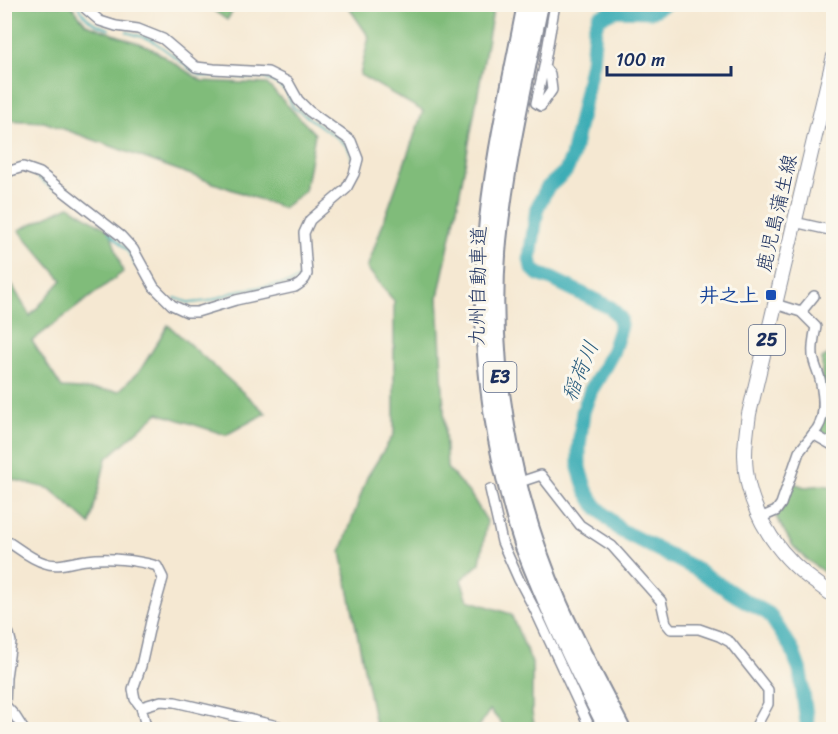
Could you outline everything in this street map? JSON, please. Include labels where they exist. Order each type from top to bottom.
[{"type":"highway","name":"九州自動車道","points":[[526,4],[490,198],[484,281],[484,340],[489,393],[498,452],[524,545],[548,608],[608,729]]},
{"type":"highway","name":"九州自動車道","points":[[540,4],[511,149],[498,243],[496,339],[501,391],[510,449],[535,541],[559,603],[622,729]]},
{"type":"main road","name":"鹿児島蒲生線","points":[[834,56],[749,414],[745,458],[754,504],[773,540],[807,576],[834,596]]},
{"type":"street","points":[[4,173],[23,167],[40,173],[121,236],[133,249],[154,287],[172,305],[187,312],[197,312],[236,300],[295,287],[306,278],[304,232],[310,220],[346,189],[354,174],[358,159],[351,141],[309,111],[298,100],[288,82],[268,72],[196,67],[163,39],[138,29],[100,21],[86,9],[84,4]]},
{"type":"street","points":[[544,67],[555,4]]},
{"type":"street","points":[[794,222],[834,231]]},
{"type":"street","points":[[801,312],[814,296]]},
{"type":"street","points":[[760,518],[776,511],[781,504],[799,452],[819,428],[823,416],[820,380],[813,356],[816,327],[801,312],[775,304]]},
{"type":"street","points":[[813,434],[834,446]]},
{"type":"street","points":[[525,480],[541,475],[580,525],[612,546],[661,601],[666,623],[671,629],[699,629],[730,642],[768,690],[768,704],[754,729]]},
{"type":"street","points":[[490,489],[502,542],[591,729]]},
{"type":"street","points":[[4,538],[46,564],[60,565],[73,561],[101,559],[157,566],[163,578],[133,689],[147,729]]},
{"type":"street","points":[[4,630],[9,634],[11,642],[5,705],[24,729]]},
{"type":"street","points":[[141,707],[160,701],[175,702],[295,729]]},
{"type":"green space","points":[[4,5],[71,5],[86,24],[149,47],[202,81],[267,84],[315,134],[305,191],[283,208],[44,122],[5,120]]},
{"type":"green space","points":[[206,5],[237,5],[227,20]]},
{"type":"green space","points":[[347,5],[494,5],[458,203],[438,297],[447,468],[471,495],[487,521],[480,563],[461,580],[468,600],[511,614],[532,663],[532,713],[535,729],[506,729],[490,710],[477,729],[376,729],[341,552],[367,477],[394,434],[394,301],[367,268],[423,111],[360,75],[369,37]]},
{"type":"green space","points":[[69,206],[110,231],[123,272],[32,341],[62,388],[119,391],[141,369],[168,325],[266,413],[226,435],[158,413],[106,459],[90,524],[50,489],[7,478],[4,468],[4,271],[30,316],[62,280],[19,230]]},
{"type":"green space","points":[[833,352],[833,439],[820,431],[822,359]]},
{"type":"green space","points":[[793,483],[805,487],[823,485],[833,487],[833,579],[793,546],[776,517],[783,508]]},
{"type":"waterway","points":[[77,4],[90,21],[109,29]]},
{"type":"waterway","name":"稲荷川","points":[[665,4],[652,11],[616,10],[599,17],[595,28],[592,62],[572,157],[566,171],[547,188],[537,208],[530,258],[532,268],[538,274],[611,308],[620,318],[620,329],[612,353],[591,390],[583,412],[579,468],[586,490],[595,505],[620,530],[696,569],[769,614],[792,649],[800,671],[808,730]]},
{"type":"waterway","points":[[127,32],[152,40],[203,76],[265,78],[275,83],[286,91],[293,107],[348,147],[353,161]]},
{"type":"waterway","points":[[36,176],[53,189]]},
{"type":"waterway","points":[[109,232],[127,250],[136,266]]},
{"type":"waterway","points":[[175,298],[190,303],[209,301],[240,290],[291,283],[300,277],[303,270]]},
{"type":"place","name":"井之上","points":[[771,295]]}]
